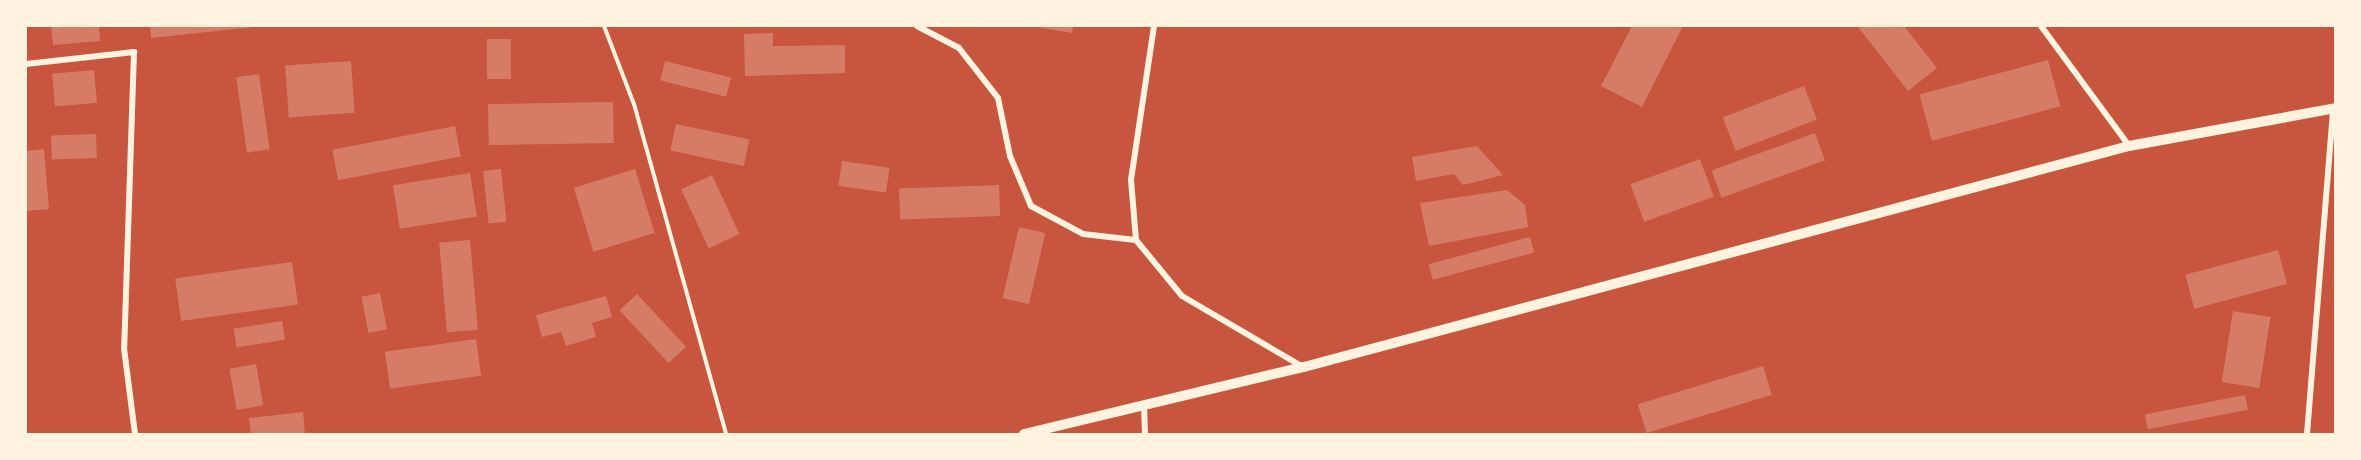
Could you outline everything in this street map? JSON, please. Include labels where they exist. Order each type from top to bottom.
[{"type":"street","points":[[917,26],[959,48],[998,98],[1010,156],[1031,206],[1083,234],[1136,240]]},
{"type":"street","points":[[1154,26],[1131,180],[1136,240],[1182,296],[1304,367]]},
{"type":"street","points":[[2041,26],[2130,146]]},
{"type":"street","points":[[26,64],[134,52],[124,348],[135,435]]},
{"type":"street","points":[[1024,435],[1304,367],[2130,146],[2334,108],[2307,435]]},
{"type":"street","points":[[1144,405],[1144,435]]},
{"type":"path","points":[[604,26],[634,104],[726,435]]},
{"type":"building","points":[[51,26],[99,26],[100,41],[53,45]]},
{"type":"building","points":[[150,26],[254,26],[254,27],[151,38]]},
{"type":"building","points":[[1030,26],[1073,26],[1072,33]]},
{"type":"building","points":[[1632,26],[1683,26],[1642,107],[1601,86]]},
{"type":"building","points":[[1904,26],[1937,68],[1908,91],[1858,27]]},
{"type":"building","points":[[773,33],[773,46],[845,45],[845,73],[745,76],[744,34]]},
{"type":"building","points":[[487,39],[511,39],[511,79],[487,79]]},
{"type":"building","points":[[2048,60],[2060,106],[1932,141],[1920,94]]},
{"type":"building","points":[[351,61],[355,113],[289,117],[285,66]]},
{"type":"building","points":[[665,61],[731,77],[726,97],[660,80]]},
{"type":"building","points":[[94,70],[97,103],[55,107],[52,74]]},
{"type":"building","points":[[259,74],[270,149],[247,152],[236,77]]},
{"type":"building","points":[[1804,86],[1817,120],[1736,151],[1723,117]]},
{"type":"building","points":[[613,102],[614,143],[489,145],[488,104]]},
{"type":"building","points":[[676,124],[749,140],[744,166],[670,150]]},
{"type":"building","points":[[455,126],[461,156],[338,180],[332,150]]},
{"type":"building","points":[[1815,133],[1825,160],[1722,198],[1712,171]]},
{"type":"building","points":[[96,134],[97,158],[52,160],[51,136]]},
{"type":"building","points":[[1477,146],[1503,175],[1463,185],[1454,174],[1416,181],[1412,157]]},
{"type":"building","points":[[44,149],[49,209],[26,211],[26,151]]},
{"type":"building","points":[[1700,159],[1714,197],[1644,222],[1630,184]]},
{"type":"building","points":[[842,161],[890,168],[886,192],[839,186]]},
{"type":"building","points":[[501,169],[507,222],[489,224],[483,171]]},
{"type":"building","points":[[635,169],[655,233],[593,252],[574,188]]},
{"type":"building","points":[[470,173],[477,216],[400,229],[393,185]]},
{"type":"building","points":[[712,175],[739,234],[709,248],[681,189]]},
{"type":"building","points":[[999,185],[1000,216],[900,219],[899,188]]},
{"type":"building","points":[[1507,190],[1525,205],[1528,227],[1429,246],[1420,203]]},
{"type":"building","points":[[1019,227],[1045,233],[1029,304],[1003,298]]},
{"type":"building","points":[[1530,237],[1534,252],[1433,280],[1429,264]]},
{"type":"building","points":[[470,240],[478,330],[447,332],[439,243]]},
{"type":"building","points":[[2278,250],[2287,284],[2194,309],[2185,275]]},
{"type":"building","points":[[292,262],[298,305],[181,321],[175,278]]},
{"type":"building","points":[[380,293],[387,329],[368,333],[361,297]]},
{"type":"building","points":[[637,294],[686,347],[669,363],[619,310]]},
{"type":"building","points":[[606,296],[612,317],[592,323],[596,337],[566,346],[561,332],[542,337],[536,315]]},
{"type":"building","points":[[2233,311],[2271,317],[2259,388],[2222,382]]},
{"type":"building","points":[[282,321],[285,340],[237,347],[234,329]]},
{"type":"building","points":[[476,339],[481,376],[390,388],[385,352]]},
{"type":"building","points":[[256,364],[263,405],[237,410],[229,369]]},
{"type":"building","points":[[1763,366],[1772,395],[1646,433],[1638,404]]},
{"type":"building","points":[[2245,395],[2248,410],[2148,429],[2145,414]]},
{"type":"building","points":[[303,412],[305,434],[251,434],[249,418]]}]
